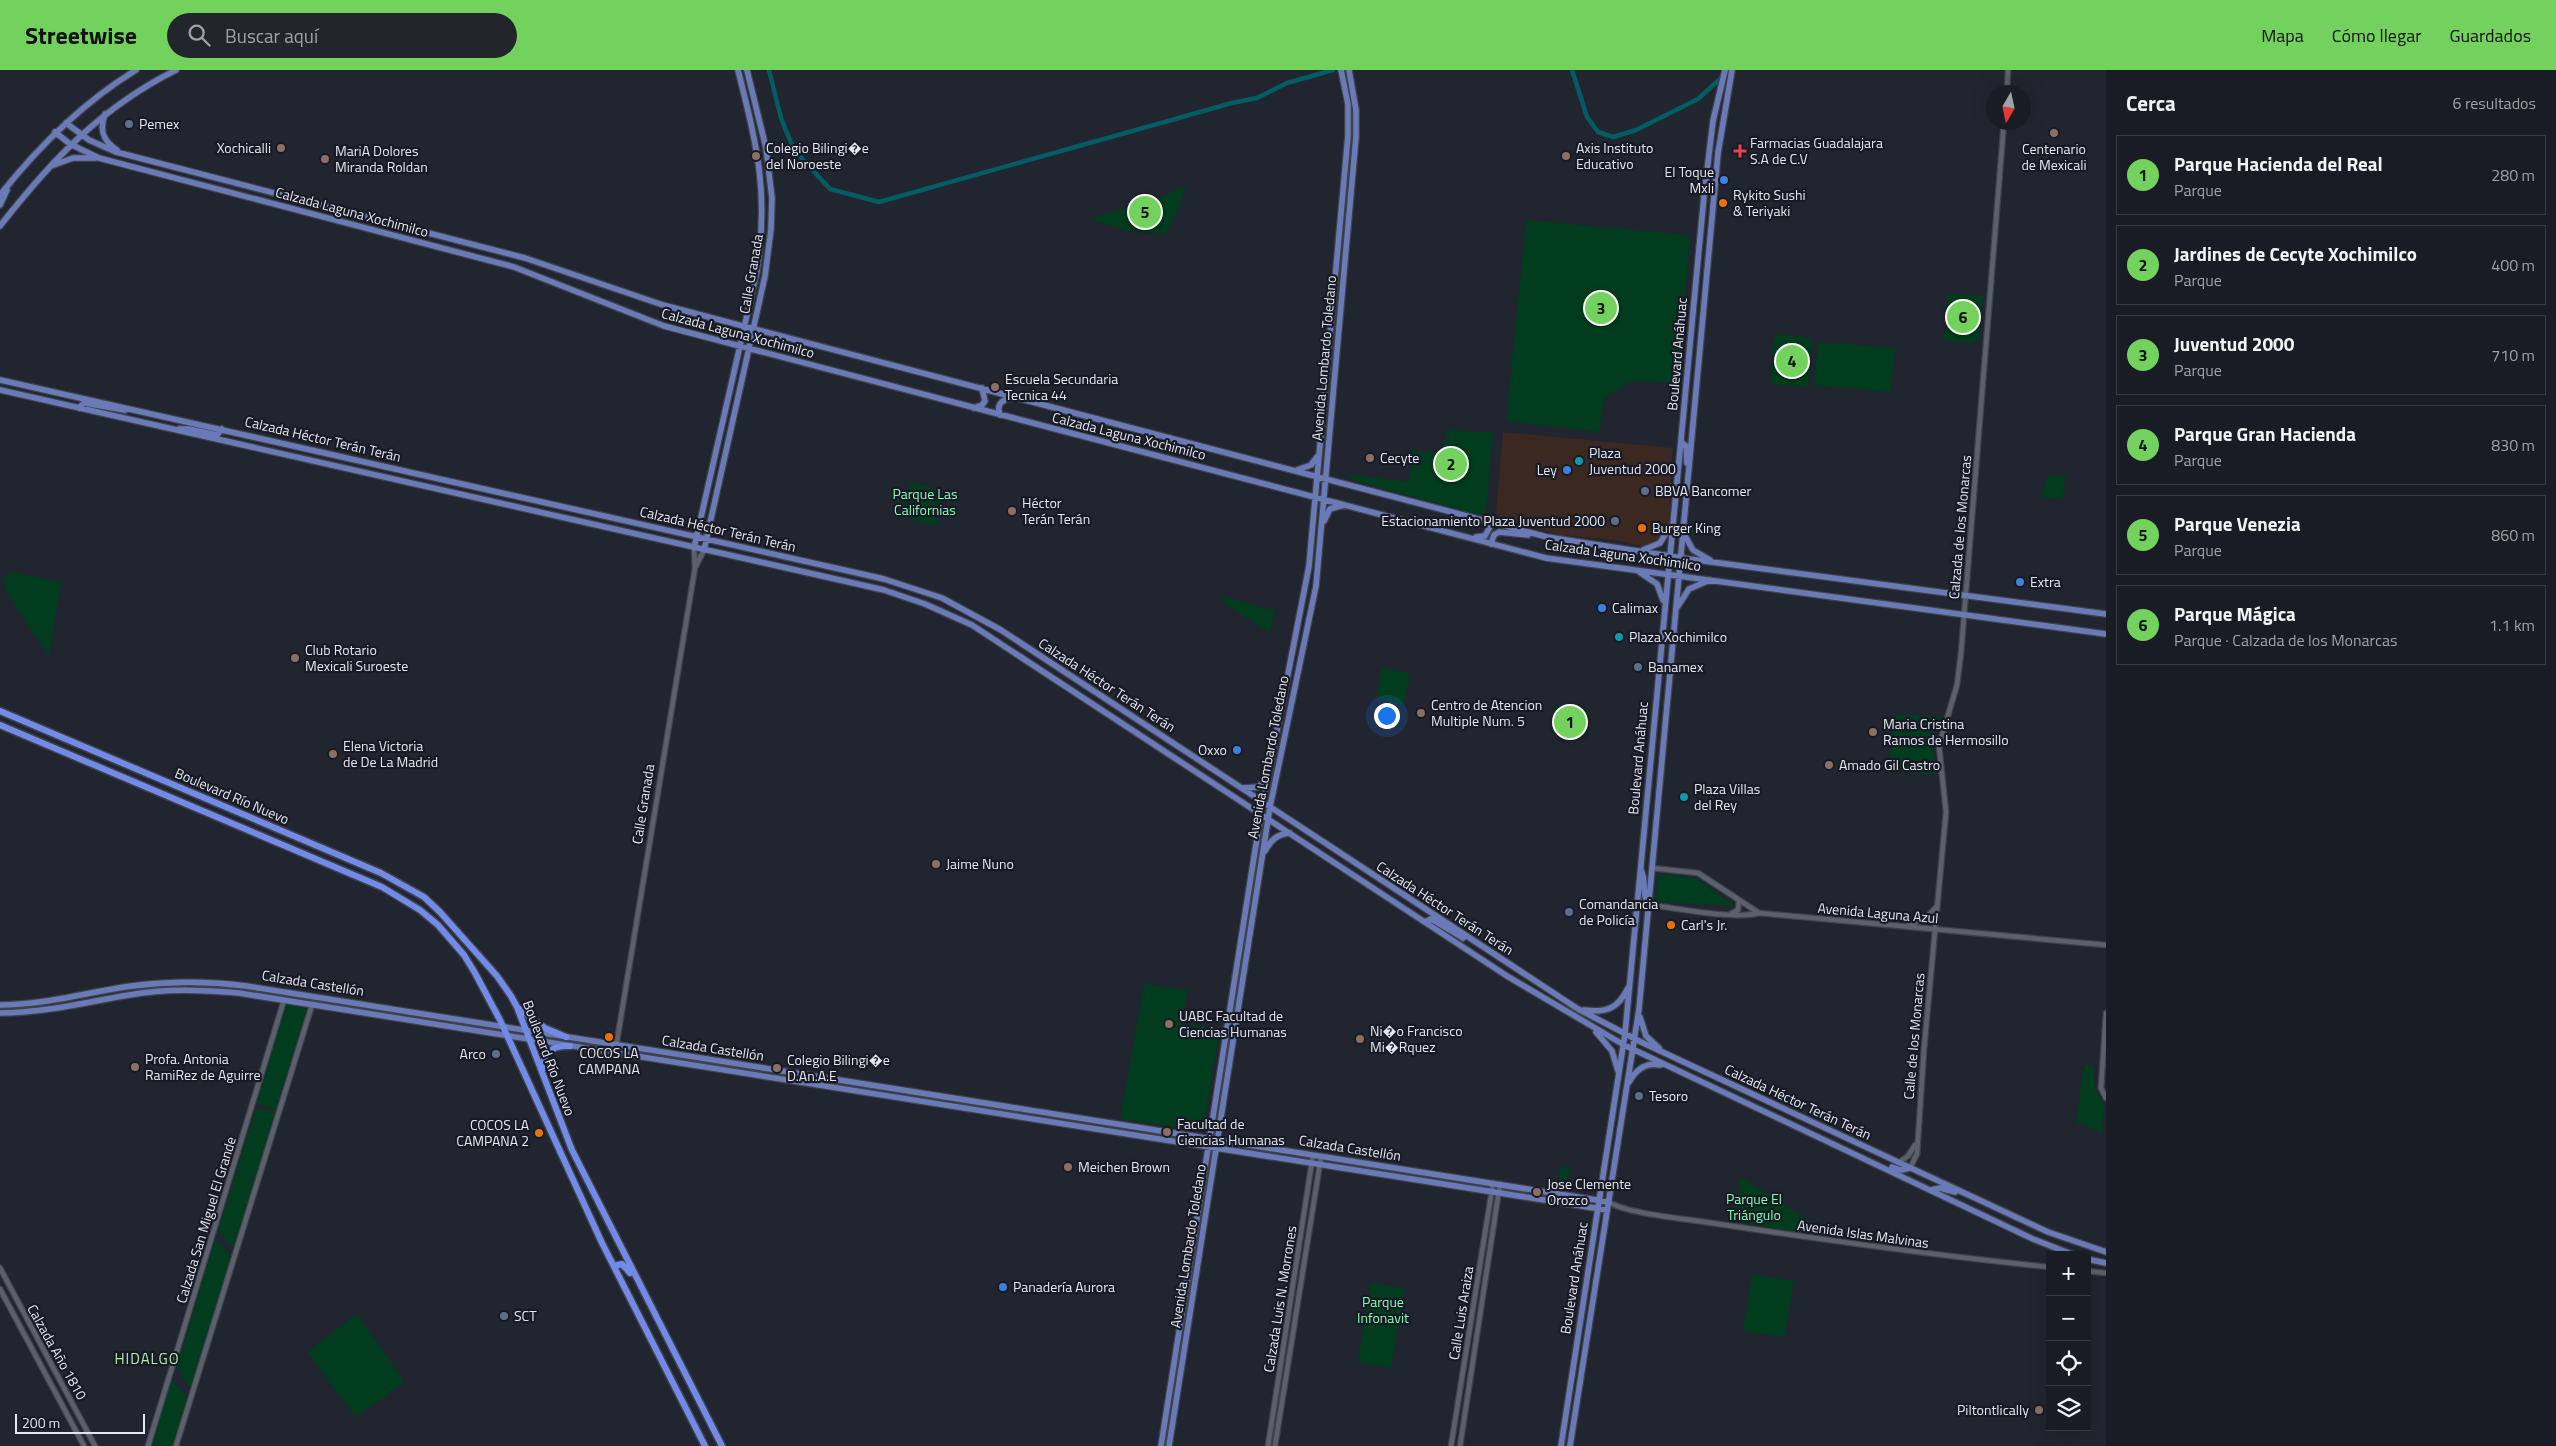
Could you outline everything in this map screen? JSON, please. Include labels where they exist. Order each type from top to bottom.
[{"type":"highway","name":"Boulevard Río Nuevo","points":[[0,711],[381,873],[406,885],[424,897],[440,912],[497,976],[517,1007],[572,1150],[722,1446]]},
{"type":"highway","name":"Boulevard Río Nuevo","points":[[0,725],[336,867],[402,898],[438,925],[464,955],[502,1026],[562,1159],[705,1446]]},
{"type":"highway","points":[[14,732],[34,734],[41,729]]},
{"type":"highway","points":[[517,1007],[540,1025],[566,1037]]},
{"type":"highway","points":[[543,1077],[542,1066],[546,1054],[556,1046],[570,1046]]},
{"type":"highway","points":[[614,1266],[624,1265],[638,1282]]},
{"type":"main road","points":[[0,195],[55,132],[104,91],[136,70]]},
{"type":"main road","points":[[0,226],[46,168],[80,135],[105,114],[146,86],[176,70]]},
{"type":"main road","name":"Calle Granada","points":[[694,548],[760,251],[763,189],[756,142],[738,70]]},
{"type":"main road","name":"Calle Granada","points":[[704,550],[769,255],[772,198],[766,148],[747,70]]},
{"type":"main road","name":"Avenida Lombardo Toledano","points":[[1169,1446],[1268,818],[1316,586],[1356,137],[1356,110],[1349,70]]},
{"type":"main road","name":"Boulevard Anáhuac","points":[[1570,1446],[1628,1084],[1638,1009],[1720,142],[1732,70]]},
{"type":"main road","name":"Avenida Lombardo Toledano","points":[[1161,1446],[1261,813],[1309,566],[1348,125],[1347,99],[1342,71]]},
{"type":"main road","name":"Boulevard Anáhuac","points":[[1561,1446],[1624,1045],[1672,522],[1710,141],[1725,71]]},
{"type":"main road","points":[[105,114],[101,127],[104,138],[126,155]]},
{"type":"main road","name":"Calzada Laguna Xochimilco","points":[[66,123],[80,135],[106,149],[525,258],[654,303],[1560,540],[1716,563],[2106,614]]},
{"type":"main road","name":"Calzada Laguna Xochimilco","points":[[55,132],[70,144],[99,158],[528,272],[650,322],[1558,561],[1668,573],[2106,634]]},
{"type":"main road","points":[[46,168],[74,158],[99,158]]},
{"type":"main road","points":[[0,205],[11,182]]},
{"type":"main road","points":[[357,226],[371,226],[397,233],[401,232],[403,226]]},
{"type":"main road","points":[[1337,254],[1338,268],[1344,274]]},
{"type":"main road","points":[[1333,293],[1339,297],[1340,317]]},
{"type":"main road","name":"Calzada Héctor Terán Terán","points":[[0,380],[884,579],[942,598],[1000,630],[1578,1009],[1634,1039],[1969,1196],[2048,1232],[2106,1252]]},
{"type":"main road","points":[[974,408],[982,405],[985,401],[982,388]]},
{"type":"main road","name":"Calzada Héctor Terán Terán","points":[[0,390],[884,590],[946,613],[972,625],[1261,813],[1500,972],[1591,1027],[1633,1050],[1873,1162],[2033,1240],[2063,1251]]},
{"type":"main road","points":[[1000,415],[999,404],[1004,399],[1017,398]]},
{"type":"main road","points":[[79,408],[84,403],[114,410],[137,410]]},
{"type":"main road","points":[[172,429],[189,428],[217,435],[222,429]]},
{"type":"main road","points":[[1681,442],[1686,446],[1689,475]]},
{"type":"main road","points":[[1292,471],[1302,470],[1311,466],[1319,453]]},
{"type":"main road","points":[[1321,527],[1330,510],[1345,504]]},
{"type":"main road","points":[[1638,551],[1660,543],[1672,522]]},
{"type":"main road","points":[[1421,524],[1433,525],[1480,538],[1488,533],[1492,523]]},
{"type":"main road","points":[[1491,544],[1496,533],[1503,531],[1560,540]]},
{"type":"main road","points":[[1683,531],[1693,550],[1716,563]]},
{"type":"main road","points":[[1636,570],[1657,584],[1665,608]]},
{"type":"main road","points":[[1675,610],[1689,589],[1712,580]]},
{"type":"main road","points":[[1299,612],[1308,619]]},
{"type":"main road","points":[[1660,655],[1665,656],[1667,662],[1666,708]]},
{"type":"main road","points":[[1651,745],[1656,746],[1662,752]]},
{"type":"main road","points":[[1240,788],[1259,787],[1268,774]]},
{"type":"main road","points":[[1262,855],[1270,841],[1280,834],[1290,833]]},
{"type":"main road","points":[[1640,868],[1644,878],[1645,899],[1649,905]]},
{"type":"main road","points":[[1425,922],[1431,919],[1478,944]]},
{"type":"main road","points":[[1235,970],[1241,974],[1240,995]]},
{"type":"main road","points":[[1500,972],[1507,973],[1536,991],[1540,991],[1543,987]]},
{"type":"main road","name":"Calzada Castellón","points":[[0,1005],[50,1001],[132,986],[174,982],[229,984],[354,1002],[616,1046],[1609,1202]]},
{"type":"main road","points":[[1578,1009],[1598,1012],[1611,1009],[1620,1002],[1630,984]]},
{"type":"main road","name":"Calzada Castellón","points":[[0,1013],[58,1008],[129,995],[173,991],[212,991],[284,1000],[1607,1210]]},
{"type":"main road","points":[[284,1000],[291,996],[311,996]]},
{"type":"main road","points":[[352,1011],[354,1002]]},
{"type":"main road","points":[[1638,1009],[1646,1036],[1666,1054]]},
{"type":"main road","points":[[1228,1019],[1228,1042],[1232,1047]]},
{"type":"main road","points":[[1591,1027],[1612,1051],[1619,1075]]},
{"type":"main road","points":[[1222,1056],[1227,1060],[1226,1081]]},
{"type":"main road","points":[[1628,1084],[1636,1072],[1648,1065],[1673,1069]]},
{"type":"main road","points":[[1873,1162],[1901,1170],[1910,1168]]},
{"type":"main road","points":[[1931,1190],[1940,1188],[1969,1196]]},
{"type":"main road","points":[[2091,1261],[2106,1263]]},
{"type":"street","points":[[2007,85],[2008,70]]},
{"type":"street","name":"Calzada de los Monarcas","points":[[1935,930],[1946,812],[1939,746],[1957,685],[2003,130]]},
{"type":"street","name":"Calle Granada","points":[[615,1053],[695,568],[694,548]]},
{"type":"street","name":"Calle Granada","points":[[695,568],[704,550]]},
{"type":"street","points":[[1652,868],[1698,874],[1760,913]]},
{"type":"street","points":[[1728,914],[1738,910],[1739,901]]},
{"type":"street","name":"Avenida Laguna Azul","points":[[1649,905],[1728,914],[1752,916],[1760,913],[2106,945]]},
{"type":"street","points":[[1905,927],[1925,919],[1938,905]]},
{"type":"street","name":"Calle de los Monarcas","points":[[1910,1168],[1917,1158],[1916,1144],[1935,930]]},
{"type":"street","name":"Calzada San Miguel El Grande","points":[[148,1446],[284,1000]]},
{"type":"street","points":[[176,1446],[312,1005]]},
{"type":"street","points":[[2106,1013],[2101,1088],[2106,1098]]},
{"type":"street","points":[[1898,1163],[1908,1156],[1916,1144]]},
{"type":"street","name":"Calzada Luis N. Morrones","points":[[1268,1446],[1313,1155]]},
{"type":"street","name":"Calzada Luis N. Morrones","points":[[1275,1446],[1321,1157]]},
{"type":"street","name":"Calle Luis Araiza","points":[[1460,1446],[1488,1264],[1496,1184]]},
{"type":"street","name":"Calle Luis Araiza","points":[[1451,1446],[1481,1263],[1495,1192]]},
{"type":"street","name":"Avenida Islas Malvinas","points":[[1609,1202],[1615,1206],[1842,1243],[2046,1267]]},
{"type":"street","points":[[1607,1210],[1615,1206]]},
{"type":"street","points":[[1481,1263],[1488,1264]]},
{"type":"street","name":"Calzada Año 1810","points":[[0,1268],[95,1446]]},
{"type":"street","points":[[2091,1271],[2106,1273]]},
{"type":"street","name":"Calzada Año 1810","points":[[0,1289],[84,1446]]},
{"type":"street","points":[[1274,1414],[1280,1415]]},
{"type":"street","points":[[1453,1435],[1461,1436]]},
{"type":"shaded area","name":"Plaza Juventud 2000","points":[[1503,432],[1673,448],[1670,473],[1672,492],[1668,526],[1658,541],[1648,546],[1641,546],[1615,540],[1561,535],[1500,519],[1496,512]]},
{"type":"green space","points":[[1183,187],[1185,189],[1179,207],[1166,234],[1125,230],[1093,220],[1095,217],[1157,199]]},
{"type":"green space","points":[[1526,220],[1690,235],[1678,383],[1632,381],[1604,398],[1599,432],[1506,421]]},
{"type":"green space","points":[[1947,294],[1983,296],[1979,338],[1972,343],[1944,340]]},
{"type":"green space","points":[[1775,334],[1812,338],[1808,387],[1771,384]]},
{"type":"green space","points":[[1818,342],[1895,348],[1891,392],[1814,385]]},
{"type":"green space","points":[[1447,430],[1493,433],[1486,512],[1480,515],[1355,481],[1346,474],[1409,482],[1412,450],[1442,453]]},
{"type":"green space","points":[[2048,475],[2065,477],[2063,499],[2041,497]]},
{"type":"green space","name":"Parque Las Californias","points":[[910,482],[941,492],[937,526],[911,520],[912,511],[904,507]]},
{"type":"green space","points":[[12,572],[61,582],[49,657],[8,594],[2,579]]},
{"type":"green space","points":[[1225,597],[1275,611],[1270,633],[1223,602],[1222,598]]},
{"type":"green space","points":[[1381,667],[1410,674],[1403,706],[1377,698]]},
{"type":"green space","points":[[1554,706],[1588,710],[1586,736],[1552,733]]},
{"type":"green space","points":[[1893,714],[1941,717],[1934,739],[1935,772],[1932,775],[1888,769]]},
{"type":"green space","points":[[1658,874],[1696,878],[1735,906],[1658,902],[1656,900]]},
{"type":"green space","points":[[1144,984],[1187,990],[1184,1024],[1220,1029],[1203,1131],[1120,1119]]},
{"type":"green space","points":[[285,1004],[307,1009],[276,1109],[256,1103]]},
{"type":"green space","points":[[2084,1065],[2094,1066],[2095,1090],[2104,1104],[2102,1133],[2076,1122]]},
{"type":"green space","points":[[256,1109],[278,1112],[234,1250],[218,1230]]},
{"type":"green space","points":[[1561,1166],[1570,1167],[1567,1185],[1559,1184]]},
{"type":"green space","name":"Parque El Triángulo","points":[[1741,1177],[1837,1239],[1733,1221]]},
{"type":"green space","points":[[215,1239],[233,1258],[190,1390],[177,1367]]},
{"type":"green space","points":[[1752,1274],[1794,1281],[1785,1337],[1743,1331]]},
{"type":"green space","name":"Parque Infonavit","points":[[1370,1283],[1405,1288],[1391,1368],[1358,1362]]},
{"type":"green space","points":[[357,1314],[405,1382],[356,1417],[307,1352]]},
{"type":"green space","points":[[172,1380],[188,1399],[173,1446],[150,1446]]},
{"type":"waterway","points":[[769,70],[781,118],[794,150],[830,189],[879,202],[1232,103],[1257,98],[1287,83],[1333,70]]},
{"type":"waterway","points":[[1572,70],[1587,117],[1598,132],[1613,137],[1636,130],[1698,99],[1730,70]]},
{"type":"place","name":"Pemex","points":[[129,124]]},
{"type":"place","name":"Centenario de Mexicali","points":[[2054,133]]},
{"type":"place","name":"Xochicalli","points":[[281,148]]},
{"type":"place","name":"Farmacias Guadalajara S.A de C.V","points":[[1740,151]]},
{"type":"place","name":"Colegio Bilingi�e del Noroeste","points":[[756,156]]},
{"type":"place","name":"Axis Instituto Educativo","points":[[1566,156]]},
{"type":"place","name":"MariA Dolores Miranda Roldan","points":[[325,159]]},
{"type":"place","name":"El Toque Mxli","points":[[1724,180]]},
{"type":"place","name":"Rykito Sushi & Teriyaki","points":[[1723,203]]},
{"type":"place","name":"Parque Venezia","points":[[1145,212]]},
{"type":"place","name":"Juventud 2000","points":[[1601,308]]},
{"type":"place","name":"Parque Mágica","points":[[1963,317]]},
{"type":"place","name":"Parque Gran Hacienda","points":[[1792,361]]},
{"type":"place","name":"Escuela Secundaria Tecnica 44","points":[[995,387]]},
{"type":"place","name":"Cecyte","points":[[1370,458]]},
{"type":"place","name":"Plaza Juventud 2000","points":[[1579,461]]},
{"type":"place","name":"Jardines de Cecyte Xochimilco","points":[[1451,464]]},
{"type":"place","name":"Ley","points":[[1567,470]]},
{"type":"place","name":"BBVA Bancomer","points":[[1645,491]]},
{"type":"place","name":"Héctor Terán Terán","points":[[1012,511]]},
{"type":"place","name":"Estacionamiento Plaza Juventud 2000","points":[[1615,521]]},
{"type":"place","name":"Burger King","points":[[1642,528]]},
{"type":"place","name":"Extra","points":[[2020,582]]},
{"type":"place","name":"Calimax","points":[[1602,608]]},
{"type":"place","name":"Plaza Xochimilco","points":[[1619,637]]},
{"type":"place","name":"Club Rotario Mexicali Suroeste","points":[[295,658]]},
{"type":"place","name":"Banamex","points":[[1638,667]]},
{"type":"place","name":"Centro de Atencion Multiple Num. 5","points":[[1421,713]]},
{"type":"place","name":"Parque Hacienda del Real","points":[[1570,722]]},
{"type":"place","name":"Maria Cristina Ramos de Hermosillo","points":[[1873,732]]},
{"type":"place","name":"Oxxo","points":[[1237,750]]},
{"type":"place","name":"Elena Victoria de De La Madrid","points":[[333,754]]},
{"type":"place","name":"Amado Gil Castro","points":[[1829,765]]},
{"type":"place","name":"Plaza Villas del Rey","points":[[1684,797]]},
{"type":"place","name":"Jaime Nuno","points":[[936,864]]},
{"type":"place","name":"Comandancia de Policía","points":[[1569,912]]},
{"type":"place","name":"Carl's Jr.","points":[[1671,925]]},
{"type":"place","name":"UABC Facultad de Ciencias Humanas","points":[[1169,1024]]},
{"type":"place","name":"COCOS LA CAMPANA","points":[[609,1037]]},
{"type":"place","name":"Ni�o Francisco Mi�Rquez","points":[[1360,1039]]},
{"type":"place","name":"Arco","points":[[496,1054]]},
{"type":"place","name":"Profa. Antonia RamiRez de Aguirre","points":[[135,1067]]},
{"type":"place","name":"Colegio Bilingi�e D.An.A.E","points":[[777,1068]]},
{"type":"place","name":"Tesoro","points":[[1639,1096]]},
{"type":"place","name":"Facultad de Ciencias Humanas","points":[[1167,1132]]},
{"type":"place","name":"COCOS LA CAMPANA 2","points":[[539,1133]]},
{"type":"place","name":"Meichen Brown","points":[[1068,1167]]},
{"type":"place","name":"Jose Clemente Orozco","points":[[1537,1192]]},
{"type":"place","name":"Panadería Aurora","points":[[1003,1287]]},
{"type":"place","name":"SCT","points":[[504,1316]]},
{"type":"place","name":"Piltontlically","points":[[2039,1410]]},
{"type":"district","name":"HIDALGO","points":[[147,1359]]}]
